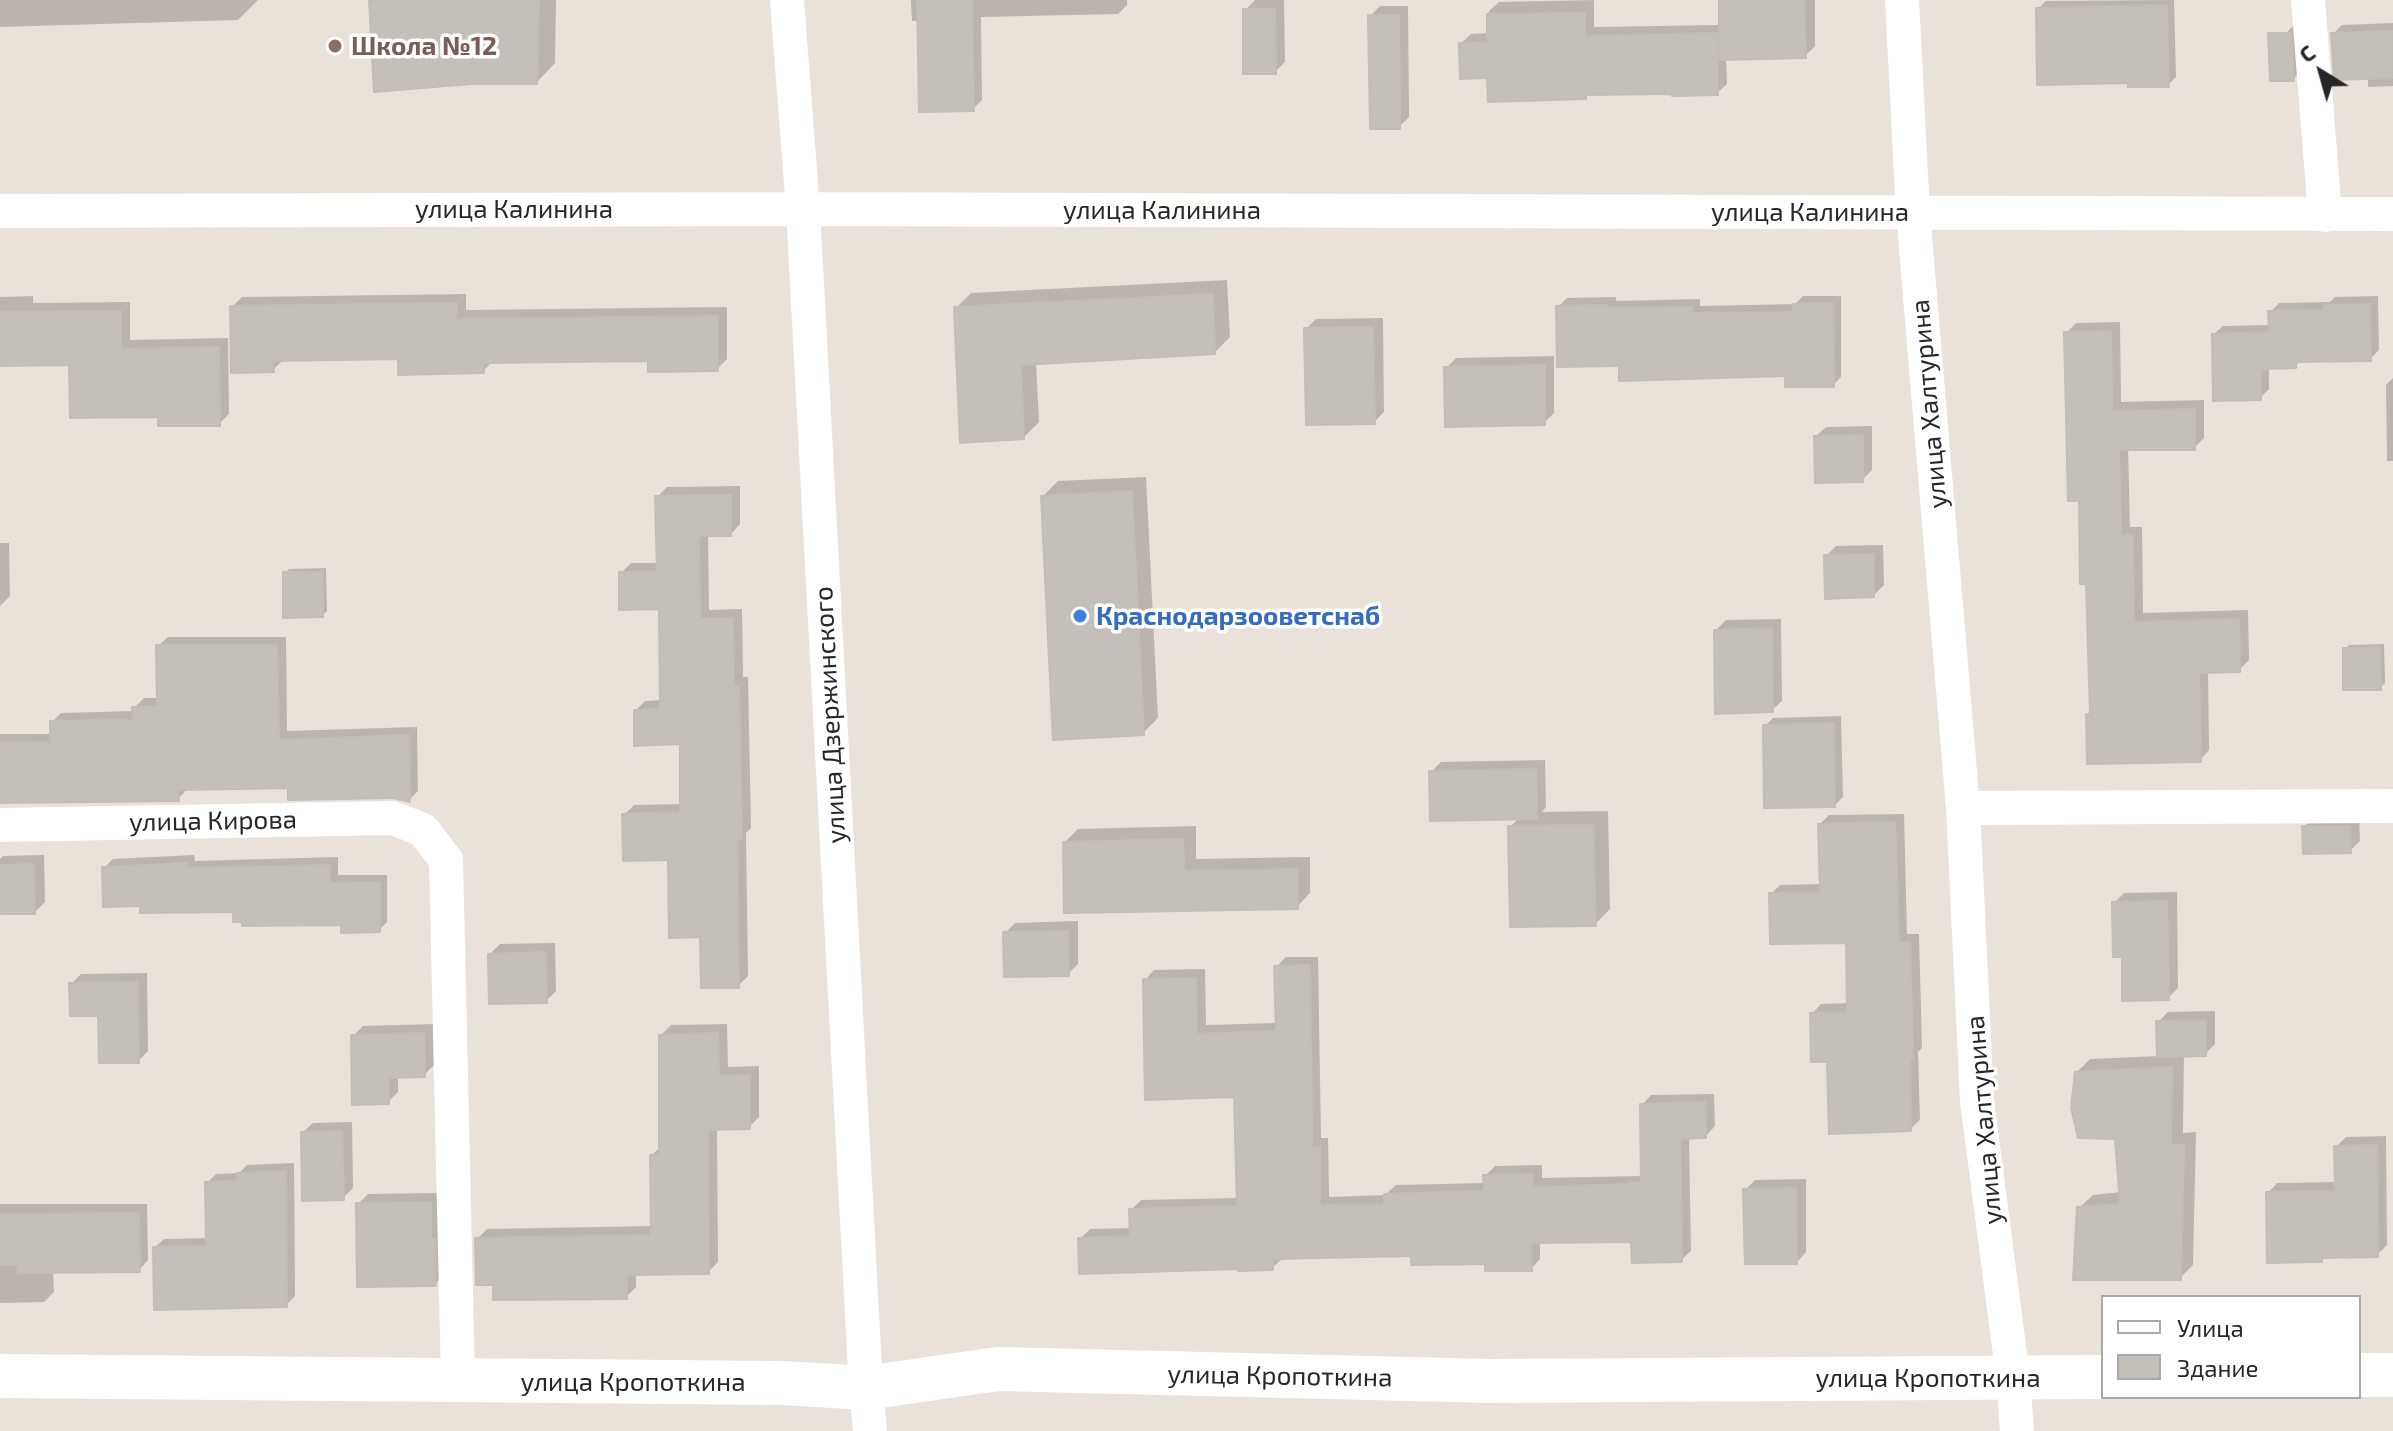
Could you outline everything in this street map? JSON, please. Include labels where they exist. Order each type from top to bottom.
[{"type":"main road","name":"улица Кропоткина","points":[[0,1376],[783,1383],[866,1388],[998,1369],[1492,1381],[2101,1377]]},
{"type":"main road","points":[[2361,1375],[2393,1375]]},
{"type":"street","name":"улица Дзержинского","points":[[787,0],[803,209],[870,1431]]},
{"type":"street","name":"улица Халтурина","points":[[1902,0],[1913,213],[1963,808],[1977,1101],[2013,1377],[2017,1431]]},
{"type":"street","points":[[2308,0],[2325,215]]},
{"type":"street","name":"улица Калинина","points":[[0,211],[803,209],[2393,214]]},
{"type":"street","points":[[1963,808],[2393,806]]},
{"type":"street","name":"улица Кирова","points":[[0,825],[393,818],[423,830],[446,860],[458,1380]]},
{"type":"building","points":[[369,0],[539,0],[537,84],[471,84],[374,92]]},
{"type":"building","points":[[917,0],[972,0],[974,111],[919,112]]},
{"type":"building","points":[[1719,0],[1804,0],[1806,58],[1719,60]]},
{"type":"building","points":[[2167,5],[2169,87],[2128,87],[2128,83],[2037,85],[2036,8]]},
{"type":"building","points":[[1243,9],[1275,9],[1276,74],[1243,74]]},
{"type":"building","points":[[1585,13],[1585,36],[1717,33],[1718,95],[1586,95],[1586,99],[1488,102],[1487,78],[1460,79],[1459,43],[1487,42],[1487,14]]},
{"type":"building","points":[[1368,15],[1399,15],[1400,129],[1370,129]]},
{"type":"building","points":[[2393,31],[2393,78],[2334,80],[2331,33]]},
{"type":"building","points":[[2268,33],[2291,33],[2294,81],[2270,81]]},
{"type":"building","points":[[1213,294],[1215,354],[1021,365],[1024,439],[960,443],[954,307]]},
{"type":"building","points":[[457,303],[457,319],[718,316],[718,371],[648,372],[648,361],[483,363],[484,373],[398,375],[398,359],[273,361],[274,372],[231,373],[230,306]]},
{"type":"building","points":[[1833,303],[1834,387],[1785,387],[1785,376],[1619,381],[1619,366],[1557,367],[1556,306],[1692,307],[1692,313],[1793,312],[1793,304]]},
{"type":"building","points":[[2370,304],[2371,361],[2296,362],[2296,368],[2261,369],[2261,400],[2213,401],[2212,334],[2269,332],[2268,311],[2324,310],[2324,305]]},
{"type":"building","points":[[121,311],[121,349],[219,347],[220,426],[158,426],[158,417],[70,418],[69,365],[0,366],[0,312]]},
{"type":"building","points":[[1373,327],[1375,424],[1306,425],[1304,328]]},
{"type":"building","points":[[2111,331],[2112,411],[2195,409],[2195,450],[2119,450],[2121,536],[2133,535],[2134,622],[2239,619],[2240,672],[2199,673],[2201,762],[2087,764],[2086,714],[2090,714],[2086,584],[2080,584],[2079,501],[2068,501],[2064,332]]},
{"type":"building","points":[[1545,365],[1545,425],[1445,427],[1444,367]]},
{"type":"building","points":[[1863,435],[1863,482],[1815,483],[1814,436]]},
{"type":"building","points":[[1132,491],[1144,735],[1053,740],[1041,496]]},
{"type":"building","points":[[731,495],[731,536],[699,536],[700,618],[733,618],[734,686],[739,686],[742,839],[737,839],[739,988],[701,988],[700,937],[669,938],[668,860],[623,861],[622,814],[680,812],[680,744],[634,746],[634,710],[660,709],[659,609],[619,610],[619,572],[657,572],[655,496]]},
{"type":"building","points":[[1874,554],[1874,597],[1825,599],[1824,555]]},
{"type":"building","points":[[283,572],[322,572],[323,617],[283,618]]},
{"type":"building","points":[[1772,628],[1773,712],[1715,714],[1714,630]]},
{"type":"building","points":[[156,645],[277,645],[279,740],[409,735],[410,802],[393,798],[288,800],[288,788],[178,790],[179,801],[0,803],[0,743],[50,742],[50,721],[133,720],[132,707],[157,706]]},
{"type":"building","points":[[2380,647],[2381,690],[2343,690],[2343,648]]},
{"type":"building","points":[[1834,723],[1835,807],[1764,808],[1763,725]]},
{"type":"building","points":[[1536,769],[1537,819],[1430,821],[1429,771]]},
{"type":"building","points":[[1895,822],[1899,942],[1910,942],[1911,1131],[1829,1134],[1827,1062],[1811,1062],[1810,1013],[1847,1012],[1846,943],[1770,944],[1769,893],[1820,892],[1818,824]]},
{"type":"building","points":[[1593,825],[1596,926],[1510,927],[1508,826]]},
{"type":"building","points":[[2302,826],[2350,826],[2351,853],[2303,854]]},
{"type":"building","points":[[1183,839],[1184,871],[1298,869],[1298,909],[1064,913],[1063,842]]},
{"type":"building","points":[[187,863],[187,868],[330,865],[330,883],[380,882],[380,932],[341,933],[341,925],[242,926],[242,922],[233,922],[233,912],[140,913],[140,906],[103,907],[102,867]]},
{"type":"building","points":[[34,864],[35,914],[0,914],[0,865]]},
{"type":"building","points":[[2167,901],[2169,1000],[2122,1001],[2122,957],[2113,957],[2112,902]]},
{"type":"building","points":[[1068,931],[1069,976],[1004,977],[1003,932]]},
{"type":"building","points":[[546,952],[547,1003],[489,1004],[488,954]]},
{"type":"building","points":[[1310,965],[1312,1147],[1320,1147],[1320,1205],[1384,1204],[1384,1194],[1484,1191],[1483,1175],[1533,1174],[1533,1187],[1641,1182],[1640,1104],[1705,1102],[1706,1138],[1680,1139],[1682,1262],[1632,1263],[1631,1242],[1531,1243],[1532,1271],[1485,1271],[1485,1264],[1411,1265],[1411,1256],[1273,1259],[1273,1270],[1079,1274],[1078,1238],[1130,1236],[1129,1209],[1237,1206],[1234,1097],[1145,1100],[1143,979],[1196,978],[1197,1034],[1276,1031],[1274,966]]},
{"type":"building","points":[[138,982],[139,1063],[99,1063],[98,1016],[70,1016],[69,983]]},
{"type":"building","points":[[2206,1020],[2206,1056],[2157,1057],[2156,1021]]},
{"type":"building","points":[[424,1033],[425,1077],[389,1078],[389,1104],[352,1105],[351,1035]]},
{"type":"building","points":[[718,1033],[719,1076],[750,1075],[750,1129],[708,1130],[709,1274],[627,1275],[627,1299],[493,1300],[493,1285],[476,1285],[475,1238],[651,1235],[650,1155],[659,1154],[659,1035]]},
{"type":"building","points":[[2172,1067],[2171,1145],[2184,1145],[2181,1280],[2073,1280],[2077,1207],[2120,1204],[2115,1139],[2078,1138],[2071,1108],[2075,1072]]},
{"type":"building","points":[[342,1131],[344,1200],[302,1201],[301,1132]]},
{"type":"building","points":[[2377,1145],[2378,1257],[2267,1263],[2266,1192],[2335,1191],[2334,1146]]},
{"type":"building","points":[[286,1171],[287,1307],[154,1310],[153,1247],[206,1246],[205,1182],[237,1181],[237,1173]]},
{"type":"building","points":[[1796,1188],[1797,1264],[1745,1264],[1743,1189]]},
{"type":"building","points":[[431,1202],[436,1286],[357,1287],[356,1203]]},
{"type":"building","points":[[139,1213],[140,1272],[18,1273],[17,1265],[0,1265],[0,1214]]},
{"type":"place","name":"Школа №12","points":[[335,46]]},
{"type":"place","name":"Краснодарзооветснаб","points":[[1080,616]]}]
